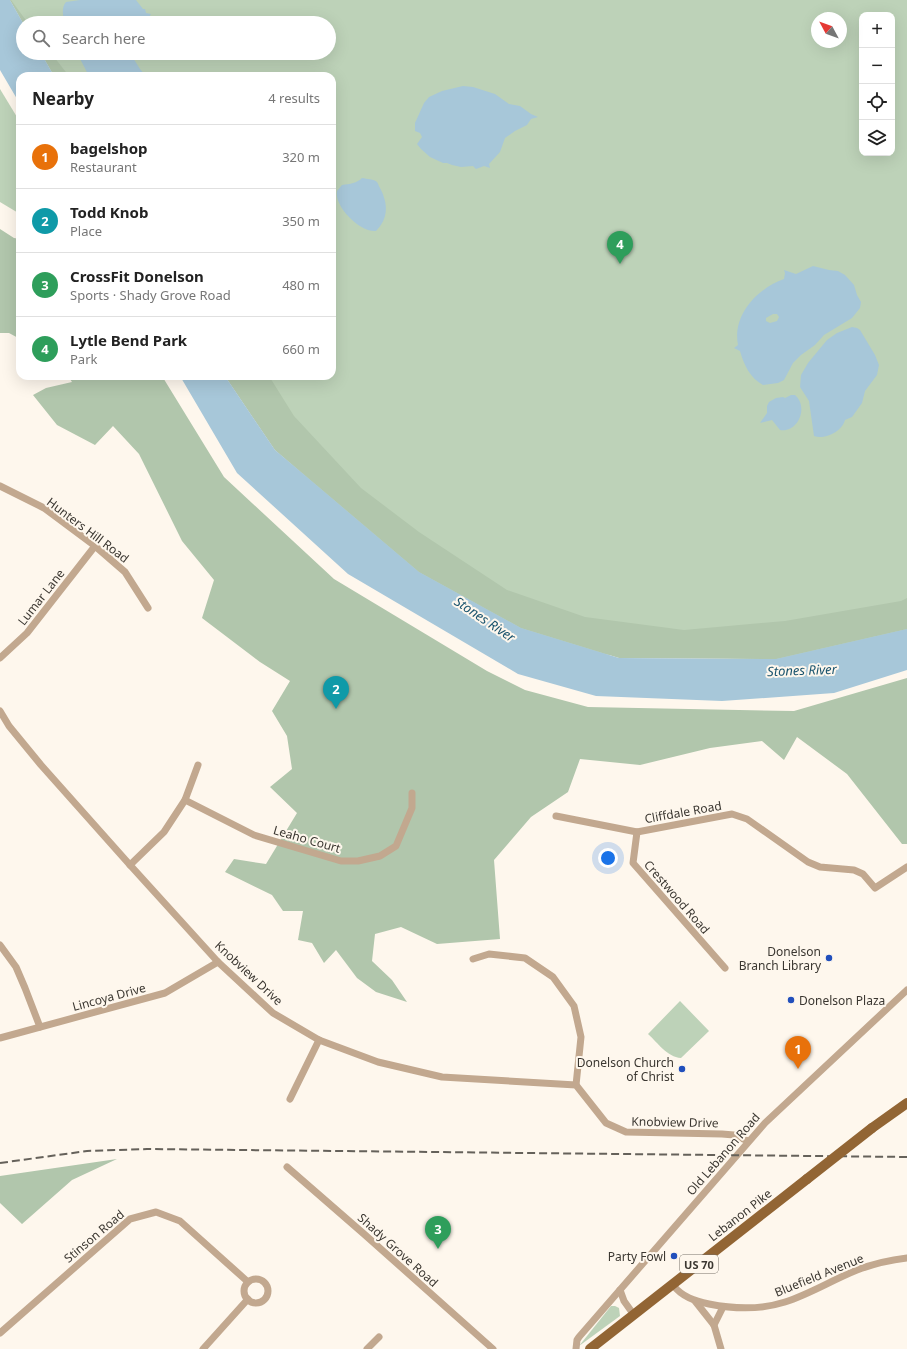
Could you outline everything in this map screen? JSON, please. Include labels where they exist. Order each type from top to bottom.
[{"type":"main road","name":"Lebanon Pike","points":[[590,1349],[872,1128],[907,1103]]},
{"type":"street","name":"Hunters Hill Road","points":[[0,486],[44,508],[95,546],[125,572],[148,608]]},
{"type":"street","name":"Lumar Lane","points":[[0,658],[27,633],[95,546]]},
{"type":"street","name":"Knobview Drive","points":[[0,711],[9,726],[42,765],[130,866],[218,962],[273,1013],[319,1040],[378,1062],[442,1077],[576,1085],[606,1123],[626,1132],[722,1134],[734,1135],[748,1141]]},
{"type":"street","points":[[130,866],[164,832],[185,800],[198,764]]},
{"type":"street","name":"Leaho Court","points":[[185,800],[254,835],[341,861],[358,861],[380,856],[396,846],[412,808],[412,793]]},
{"type":"street","name":"Cliffdale Road","points":[[556,816],[637,832],[732,814],[747,819],[808,862],[820,867],[854,870],[863,874],[875,888],[907,867]]},
{"type":"street","name":"Crestwood Road","points":[[637,832],[633,863],[726,968]]},
{"type":"street","points":[[0,945],[16,967],[40,1027]]},
{"type":"street","points":[[473,959],[489,954],[525,958],[554,977],[574,1006],[581,1037],[576,1085]]},
{"type":"street","name":"Lincoya Drive","points":[[0,1038],[165,993],[218,962]]},
{"type":"street","name":"Old Lebanon Road","points":[[576,1349],[577,1340],[585,1330],[748,1141],[789,1099],[907,990]]},
{"type":"street","points":[[290,1098],[319,1040]]},
{"type":"street","name":"Shady Grove Road","points":[[287,1167],[493,1349]]},
{"type":"street","name":"Stinson Road","points":[[0,1333],[130,1219],[156,1212],[180,1221],[248,1282]]},
{"type":"street","name":"Bluefield Avenue","points":[[672,1285],[678,1292],[695,1301],[723,1307],[752,1308],[779,1304],[794,1299],[857,1270],[889,1261],[907,1258]]},
{"type":"street","points":[[253,1279],[264,1282],[268,1288],[267,1296],[262,1301],[254,1302],[248,1299],[245,1292],[248,1282],[253,1279]]},
{"type":"street","points":[[620,1290],[624,1301],[634,1315]]},
{"type":"street","points":[[203,1349],[248,1299]]},
{"type":"street","points":[[695,1301],[714,1325],[721,1349]]},
{"type":"street","points":[[714,1325],[723,1307]]},
{"type":"street","points":[[367,1349],[379,1337]]},
{"type":"green space","points":[[10,0],[907,0],[907,663],[506,652],[275,450],[228,380],[336,380],[336,72],[52,72],[45,60],[336,60],[336,16],[19,16]]},
{"type":"green space","points":[[10,0],[23,16],[19,16]]},
{"type":"green space","points":[[45,60],[56,60],[66,72],[52,72]]},
{"type":"green space","points":[[0,89],[16,115],[16,212],[0,202]]},
{"type":"green space","points":[[0,229],[16,238],[16,337],[9,333],[0,333]]},
{"type":"green space","points":[[71,380],[164,380],[224,477],[334,579],[487,671],[525,690],[588,707],[794,711],[907,678],[907,844],[902,844],[847,774],[797,737],[784,760],[762,741],[710,748],[640,765],[580,759],[568,792],[531,817],[494,860],[500,939],[437,944],[401,927],[375,934],[372,961],[392,980],[407,1002],[376,992],[357,978],[336,950],[324,963],[312,943],[298,940],[303,911],[283,911],[272,895],[225,872],[234,859],[266,864],[297,813],[270,787],[292,769],[287,736],[272,711],[290,681],[260,662],[202,618],[214,580],[182,541],[139,454],[113,426],[95,445],[57,425],[33,395],[46,388],[72,382]]},
{"type":"green space","points":[[228,380],[272,380],[294,416],[361,488],[419,532],[507,590],[585,617],[684,630],[785,621],[901,601],[907,598],[907,629],[776,659],[619,658],[521,628],[419,572],[275,450]]},
{"type":"green space","points":[[680,1001],[709,1031],[681,1058],[671,1055],[648,1034]]},
{"type":"green space","points":[[117,1159],[72,1180],[22,1224],[0,1203],[0,1176]]},
{"type":"green space","points":[[611,1306],[619,1308],[620,1316],[579,1346]]},
{"type":"water","points":[[0,0],[10,0],[19,16],[16,16],[16,60],[45,60],[52,72],[16,72],[16,97],[0,70]]},
{"type":"water","points":[[80,0],[136,0],[143,9],[145,9],[146,13],[151,14],[150,16],[64,16],[63,7],[66,2]]},
{"type":"water","points":[[81,60],[134,60],[143,72],[87,72]]},
{"type":"water","points":[[463,86],[473,87],[495,94],[509,104],[520,106],[538,117],[531,119],[527,125],[505,138],[500,152],[489,164],[490,168],[484,166],[476,169],[473,166],[461,167],[443,163],[430,157],[417,144],[422,137],[420,133],[415,131],[415,123],[424,103],[429,97],[442,91]]},
{"type":"water","points":[[362,178],[376,181],[385,199],[385,216],[376,231],[370,231],[363,228],[350,218],[344,211],[337,197],[337,191],[342,185],[351,184]]},
{"type":"water","points":[[813,266],[838,271],[845,275],[854,285],[861,302],[860,308],[852,318],[824,335],[815,345],[801,355],[793,363],[784,380],[778,383],[763,385],[754,379],[743,361],[740,351],[734,348],[738,345],[737,334],[739,323],[743,313],[756,296],[774,283],[784,279],[784,270],[796,274]],"holes":[[[773,314],[777,314],[779,317],[777,321],[770,323],[766,321],[766,318]]]},
{"type":"water","points":[[852,327],[860,330],[875,355],[879,365],[877,375],[865,391],[862,403],[852,417],[845,420],[840,428],[832,434],[823,437],[814,436],[809,401],[800,387],[801,375],[808,363],[827,340],[837,333]]},
{"type":"water","name":"Stones River","points":[[182,380],[228,380],[275,450],[419,572],[521,628],[619,658],[776,659],[907,629],[907,670],[834,693],[722,701],[596,696],[518,674],[348,574],[237,473]]},
{"type":"water","points":[[795,395],[801,406],[800,418],[792,427],[786,430],[780,430],[772,420],[760,423],[767,413],[767,406],[769,402],[776,398],[785,398]]},
{"type":"railway","points":[[0,1163],[87,1151],[147,1149],[907,1157]]},
{"type":"place","name":"Lytle Bend Park","points":[[620,264]]},
{"type":"place","name":"Todd Knob","points":[[336,709]]},
{"type":"place","name":"Donelson Branch Library","points":[[829,958]]},
{"type":"place","name":"Donelson Plaza","points":[[791,1000]]},
{"type":"place","name":"Donelson Church of Christ","points":[[682,1069]]},
{"type":"place","name":"bagelshop","points":[[798,1069]]},
{"type":"place","name":"CrossFit Donelson","points":[[438,1249]]},
{"type":"place","name":"Party Fowl","points":[[674,1256]]}]
